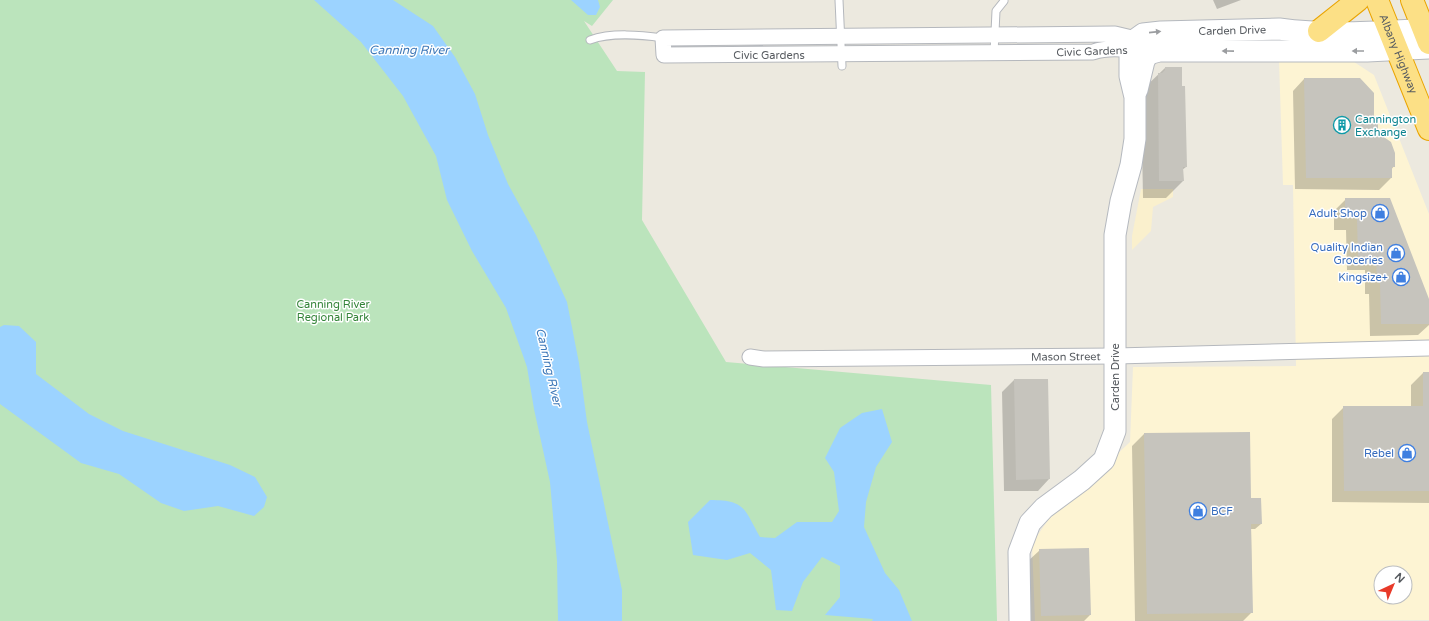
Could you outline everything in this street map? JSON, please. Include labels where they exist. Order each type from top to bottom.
[{"type":"highway","points":[[1319,31],[1358,0]]},
{"type":"highway","name":"Albany Highway","points":[[1377,0],[1429,129]]},
{"type":"highway","points":[[1412,0],[1428,37]]},
{"type":"street","name":"Carden Drive","points":[[1020,621],[1019,552],[1030,523],[1044,508],[1082,480],[1104,460],[1115,431],[1115,235],[1121,201],[1131,165],[1135,139],[1135,97],[1144,61],[1138,48],[1143,34],[1153,32],[1261,30],[1319,31],[1394,40]]},
{"type":"street","points":[[1261,30],[1261,51]]},
{"type":"street","name":"Civic Gardens","points":[[1115,34],[1138,48],[1101,49],[1093,52],[994,53],[842,60],[664,56],[663,38],[1115,34]]},
{"type":"street","points":[[1394,40],[1428,37]]},
{"type":"street","name":"Carden Drive","points":[[1138,48],[1159,51],[1261,51],[1394,40]]},
{"type":"street","name":"Mason Street","points":[[750,358],[1116,356],[1429,348]]},
{"type":"lane","points":[[839,0],[842,60]]},
{"type":"lane","points":[[994,53],[996,11],[1004,1]]},
{"type":"lane","points":[[590,40],[598,37],[644,35],[663,38]]},
{"type":"shaded area","points":[[1279,60],[1351,60],[1374,75],[1429,214],[1429,620],[1035,621],[1032,543],[1049,519],[1130,442],[1133,367],[1296,366],[1293,185],[1283,185]]},
{"type":"green space","name":"Canning River Regional Park","points":[[0,0],[613,0],[592,26],[584,21],[617,71],[645,72],[642,220],[726,362],[991,385],[997,621],[0,621]]},
{"type":"sand","points":[[1141,189],[1173,189],[1173,197],[1153,207],[1151,231],[1132,250],[1132,236]]},
{"type":"water","name":"Canning River","points":[[314,0],[393,0],[433,26],[455,57],[475,94],[488,135],[508,184],[536,235],[567,302],[579,363],[587,422],[622,590],[622,621],[558,621],[557,561],[550,482],[534,409],[527,367],[506,308],[472,251],[447,200],[436,156],[403,96],[361,42]]},
{"type":"water","points":[[571,0],[598,0],[600,7],[596,15],[588,15]]},
{"type":"water","points":[[4,325],[19,326],[36,342],[36,374],[89,414],[123,431],[230,465],[255,477],[267,497],[264,507],[254,516],[218,506],[184,511],[161,503],[119,474],[81,463],[0,404],[0,327]]},
{"type":"water","points":[[882,409],[892,442],[876,467],[866,502],[864,527],[885,573],[899,590],[912,621],[872,621],[873,619],[825,615],[840,597],[840,566],[822,557],[803,582],[792,611],[776,610],[771,570],[750,553],[727,560],[693,555],[688,522],[710,500],[722,500],[737,504],[747,513],[760,537],[775,538],[797,522],[832,522],[839,511],[834,472],[825,458],[840,428],[862,413]]},
{"type":"building","points":[[1165,67],[1182,67],[1182,86],[1185,86],[1187,167],[1183,167],[1184,181],[1159,181],[1158,73],[1162,73],[1165,70]]},
{"type":"building","name":"Cannington Exchange","points":[[1304,78],[1360,78],[1374,93],[1374,116],[1378,116],[1378,133],[1391,142],[1395,153],[1395,167],[1392,167],[1392,178],[1306,178]]},
{"type":"building","points":[[1345,198],[1390,198],[1429,299],[1429,324],[1381,324],[1380,283],[1377,283],[1376,259],[1358,259],[1357,218],[1345,218]]},
{"type":"building","points":[[1423,372],[1429,372],[1429,491],[1344,491],[1343,406],[1423,406]]},
{"type":"building","points":[[1014,379],[1048,379],[1050,479],[1016,480]]},
{"type":"building","name":"BCF","points":[[1250,432],[1251,498],[1261,498],[1262,524],[1251,524],[1253,613],[1147,614],[1144,433]]},
{"type":"building","points":[[1089,548],[1091,615],[1041,616],[1039,549]]},
{"type":"place","name":"Cannington Exchange","points":[[1342,125]]},
{"type":"place","name":"Adult Shop","points":[[1380,213]]},
{"type":"place","name":"Quality Indian Groceries","points":[[1396,253]]},
{"type":"place","name":"Kingsize+","points":[[1401,277]]},
{"type":"place","name":"Rebel","points":[[1407,453]]},
{"type":"place","name":"BCF","points":[[1198,511]]}]
